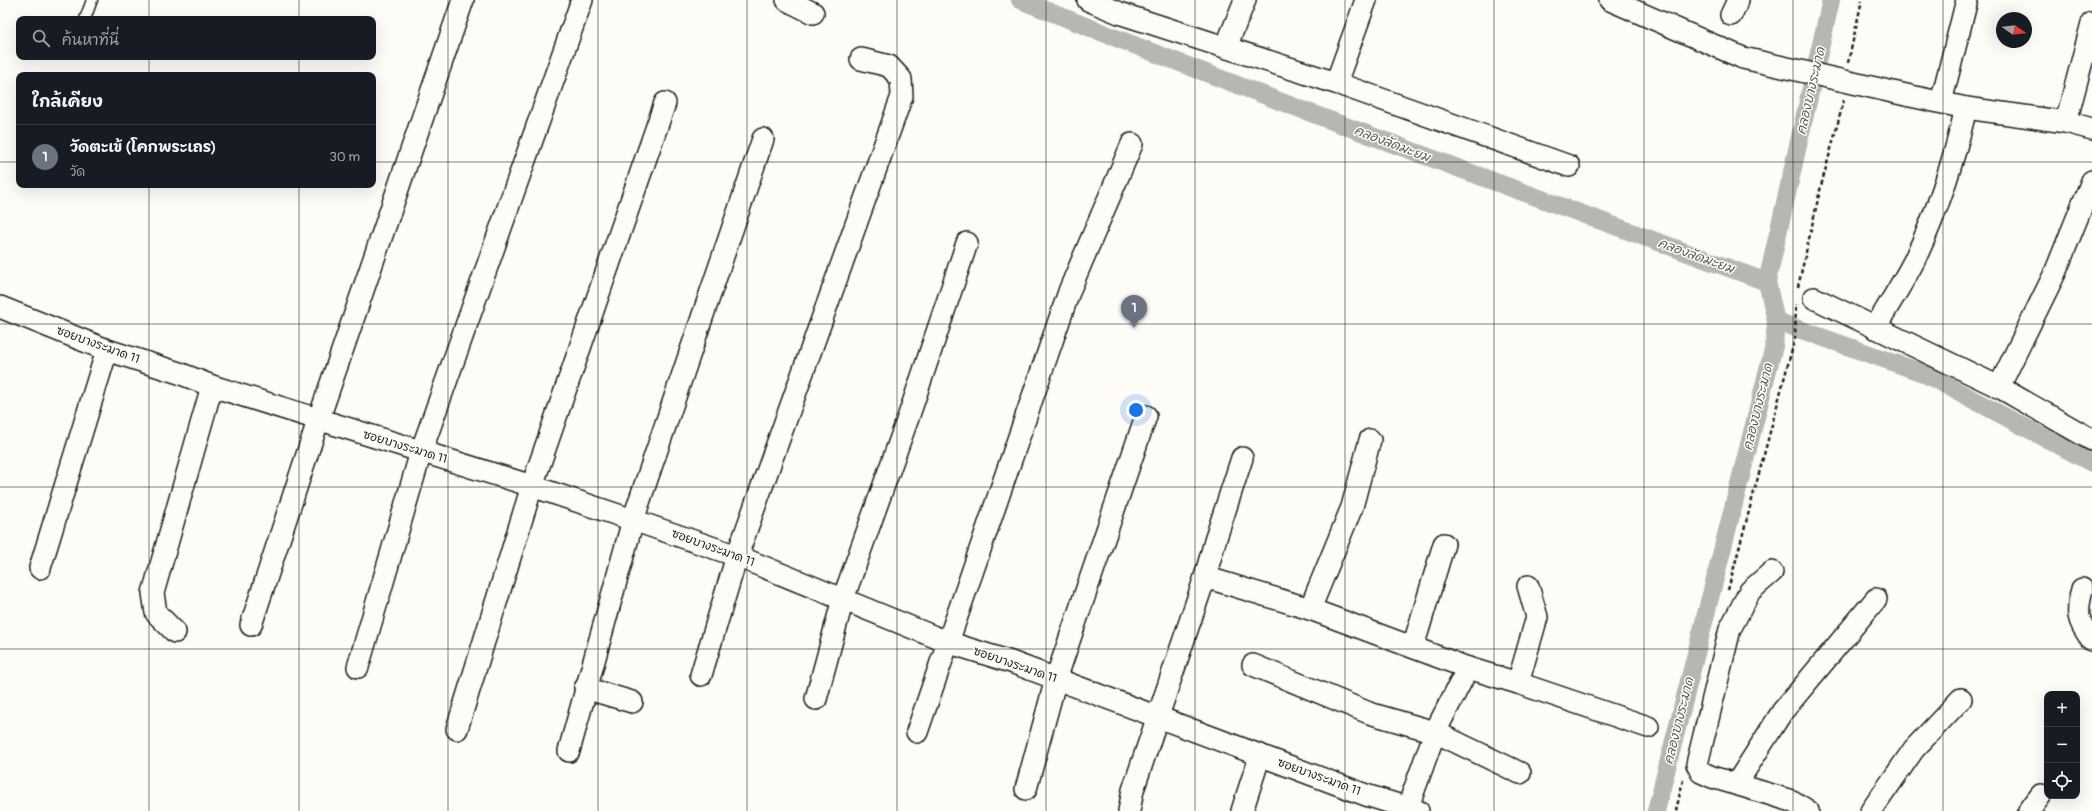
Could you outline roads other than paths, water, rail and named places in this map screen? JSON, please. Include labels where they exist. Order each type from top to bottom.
[{"type":"street","points":[[251,625],[318,421],[463,0]]},
{"type":"street","points":[[358,667],[421,452],[582,0]]},
{"type":"street","points":[[787,0],[813,13]]},
{"type":"street","points":[[1088,0],[1122,7],[1226,47],[1336,82],[1569,166]]},
{"type":"street","points":[[1226,47],[1245,0]]},
{"type":"street","points":[[1336,82],[1366,0]]},
{"type":"street","points":[[1610,0],[1743,58],[1966,108],[2066,122],[2092,129]]},
{"type":"street","points":[[1941,102],[1967,0]]},
{"type":"street","points":[[2066,122],[2092,23]]},
{"type":"street","points":[[701,675],[737,556],[902,96],[901,79],[889,66],[861,60]]},
{"type":"street","points":[[458,729],[532,486],[665,103]]},
{"type":"street","points":[[1875,328],[1914,262],[1956,151],[1966,108]]},
{"type":"street","points":[[569,751],[585,688],[633,520],[763,139]]},
{"type":"street","points":[[917,732],[1070,289],[1132,144]]},
{"type":"street","points":[[1999,387],[2055,273],[2092,181]]},
{"type":"street","points":[[816,699],[843,599],[908,418],[967,243]]},
{"type":"street","points":[[1802,297],[1875,328],[1999,387],[2092,440]]},
{"type":"street","name":"ซอยบางระมาด 11","points":[[0,307],[107,350],[179,373],[212,386],[318,421],[532,486],[737,556],[947,642],[1158,716],[1260,756],[1363,803],[1413,809]]},
{"type":"street","points":[[40,568],[107,350]]},
{"type":"street","points":[[174,632],[156,613],[153,593],[212,386]]},
{"type":"street","points":[[1026,789],[1056,679],[1146,416]]},
{"type":"street","points":[[1310,609],[1352,507],[1370,440]]},
{"type":"street","points":[[1129,811],[1133,790],[1205,577],[1242,458]]},
{"type":"street","points":[[1413,647],[1444,544]]},
{"type":"street","points":[[1772,572],[1750,592],[1730,629],[1697,764],[1701,772],[1737,784],[1796,808]]},
{"type":"street","points":[[1205,577],[1310,609],[1468,668],[1518,682],[1648,727]]},
{"type":"street","points":[[1518,682],[1537,617],[1528,586]]},
{"type":"street","points":[[2082,589],[2077,610],[2081,626],[2092,640]]},
{"type":"street","points":[[1737,784],[1782,712],[1876,599]]},
{"type":"street","points":[[1253,665],[1369,712],[1435,732],[1520,773]]},
{"type":"street","points":[[1413,809],[1435,732],[1468,668]]},
{"type":"street","points":[[585,688],[632,702]]},
{"type":"street","points":[[1871,811],[1914,749],[1961,699]]},
{"type":"street","points":[[1242,811],[1260,756]]},
{"type":"street","points":[[2028,811],[2041,795]]},
{"type":"lane","points":[[86,16],[92,0]]},
{"type":"waterway","name":"คลองลัดมะยม","points":[[1020,0],[1299,108],[1767,282]]},
{"type":"waterway","name":"คลองบางระมาด","points":[[1656,811],[1774,346],[1776,321],[1767,282],[1831,0]]},
{"type":"waterway","points":[[1776,321],[1923,373],[2092,463]]},
{"type":"place","name":"วัดตะเข้ (โคกพระเถร)","points":[[1134,328]]}]
